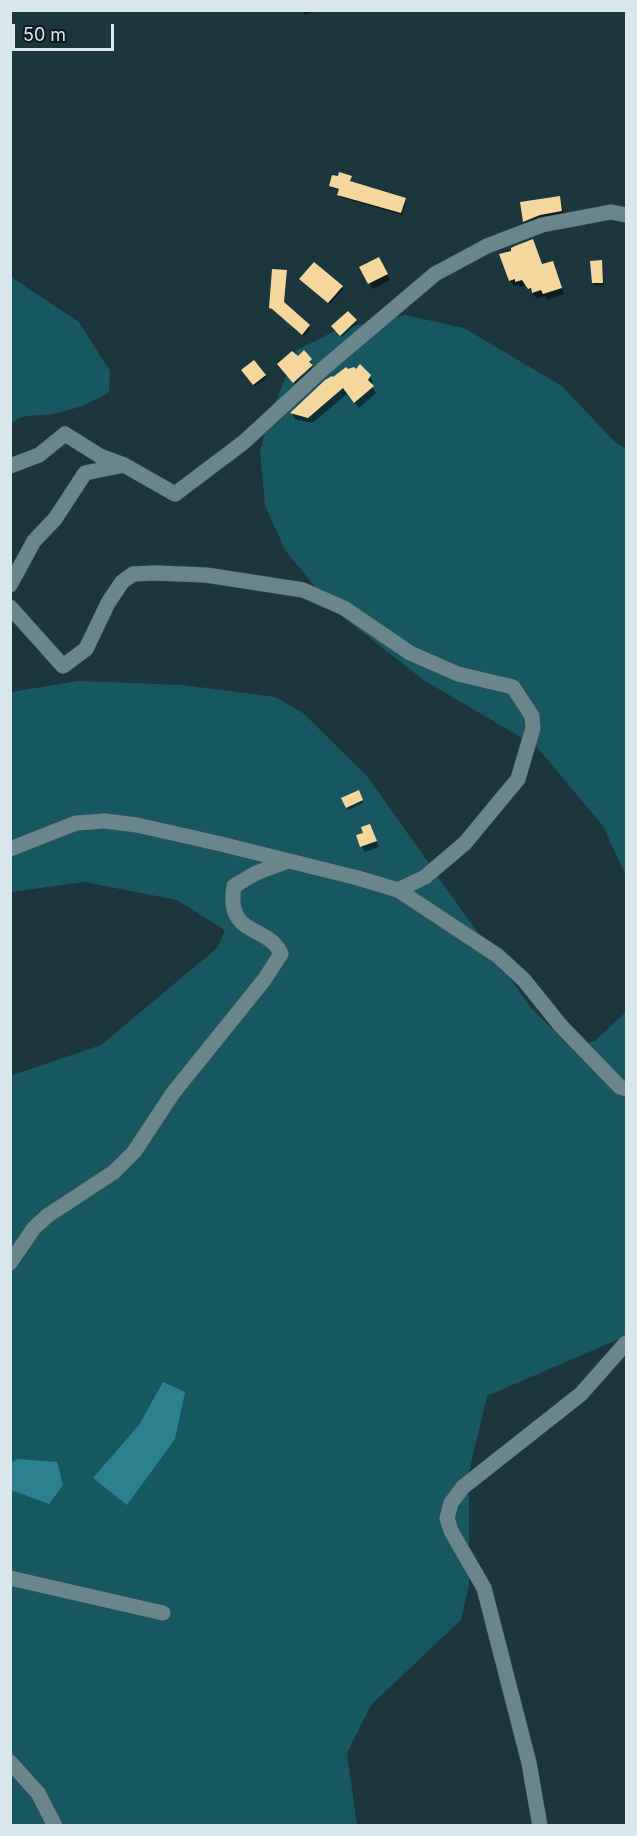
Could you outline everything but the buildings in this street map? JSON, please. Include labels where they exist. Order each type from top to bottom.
[{"type":"street","points":[[10,466],[39,455],[65,434],[100,456],[124,465],[175,494],[244,442],[324,368],[435,274],[487,246],[542,225],[611,212],[627,215]]},
{"type":"street","points":[[10,585],[34,541],[55,519],[85,473],[124,465]]},
{"type":"street","points":[[10,607],[63,666],[87,649],[108,603],[122,582],[133,574],[206,575],[281,586],[303,590],[344,608],[410,653],[458,674],[513,687],[532,716],[533,728],[518,779],[465,843],[425,877],[398,890]]},
{"type":"street","points":[[10,849],[76,823],[105,820],[137,825],[288,861],[398,890],[498,956],[524,980],[561,1026],[620,1087],[627,1089]]},
{"type":"street","points":[[10,1263],[34,1228],[47,1216],[114,1172],[134,1152],[173,1092],[264,980],[281,954],[278,945],[254,932],[237,918],[231,903],[234,886],[256,873],[288,861]]},
{"type":"street","points":[[540,1826],[529,1763],[484,1588],[451,1531],[447,1518],[451,1503],[463,1487],[581,1394],[627,1343]]},
{"type":"street","points":[[10,1578],[164,1613]]},
{"type":"street","points":[[10,1762],[38,1793],[55,1826]]},
{"type":"shaded area","points":[[11,277],[79,322],[110,371],[109,392],[74,409],[59,413],[25,416],[11,424]]},
{"type":"shaded area","points":[[405,315],[464,328],[562,386],[614,441],[626,449],[626,876],[603,826],[536,746],[425,681],[334,610],[285,550],[265,505],[260,451],[269,417],[297,350],[339,329]]},
{"type":"shaded area","points":[[78,681],[183,685],[275,697],[303,713],[367,776],[531,1008],[569,1045],[595,1041],[625,1013],[626,1008],[626,1336],[487,1396],[469,1472],[469,1585],[461,1620],[371,1705],[347,1753],[357,1825],[11,1825],[10,1076],[101,1045],[217,948],[225,930],[177,900],[84,882],[11,892],[11,692]]},
{"type":"shaded area","points":[[163,1382],[185,1392],[175,1439],[127,1505],[93,1478],[139,1425]]},
{"type":"shaded area","points":[[18,1459],[57,1462],[63,1485],[49,1504],[11,1490],[11,1463]]}]
